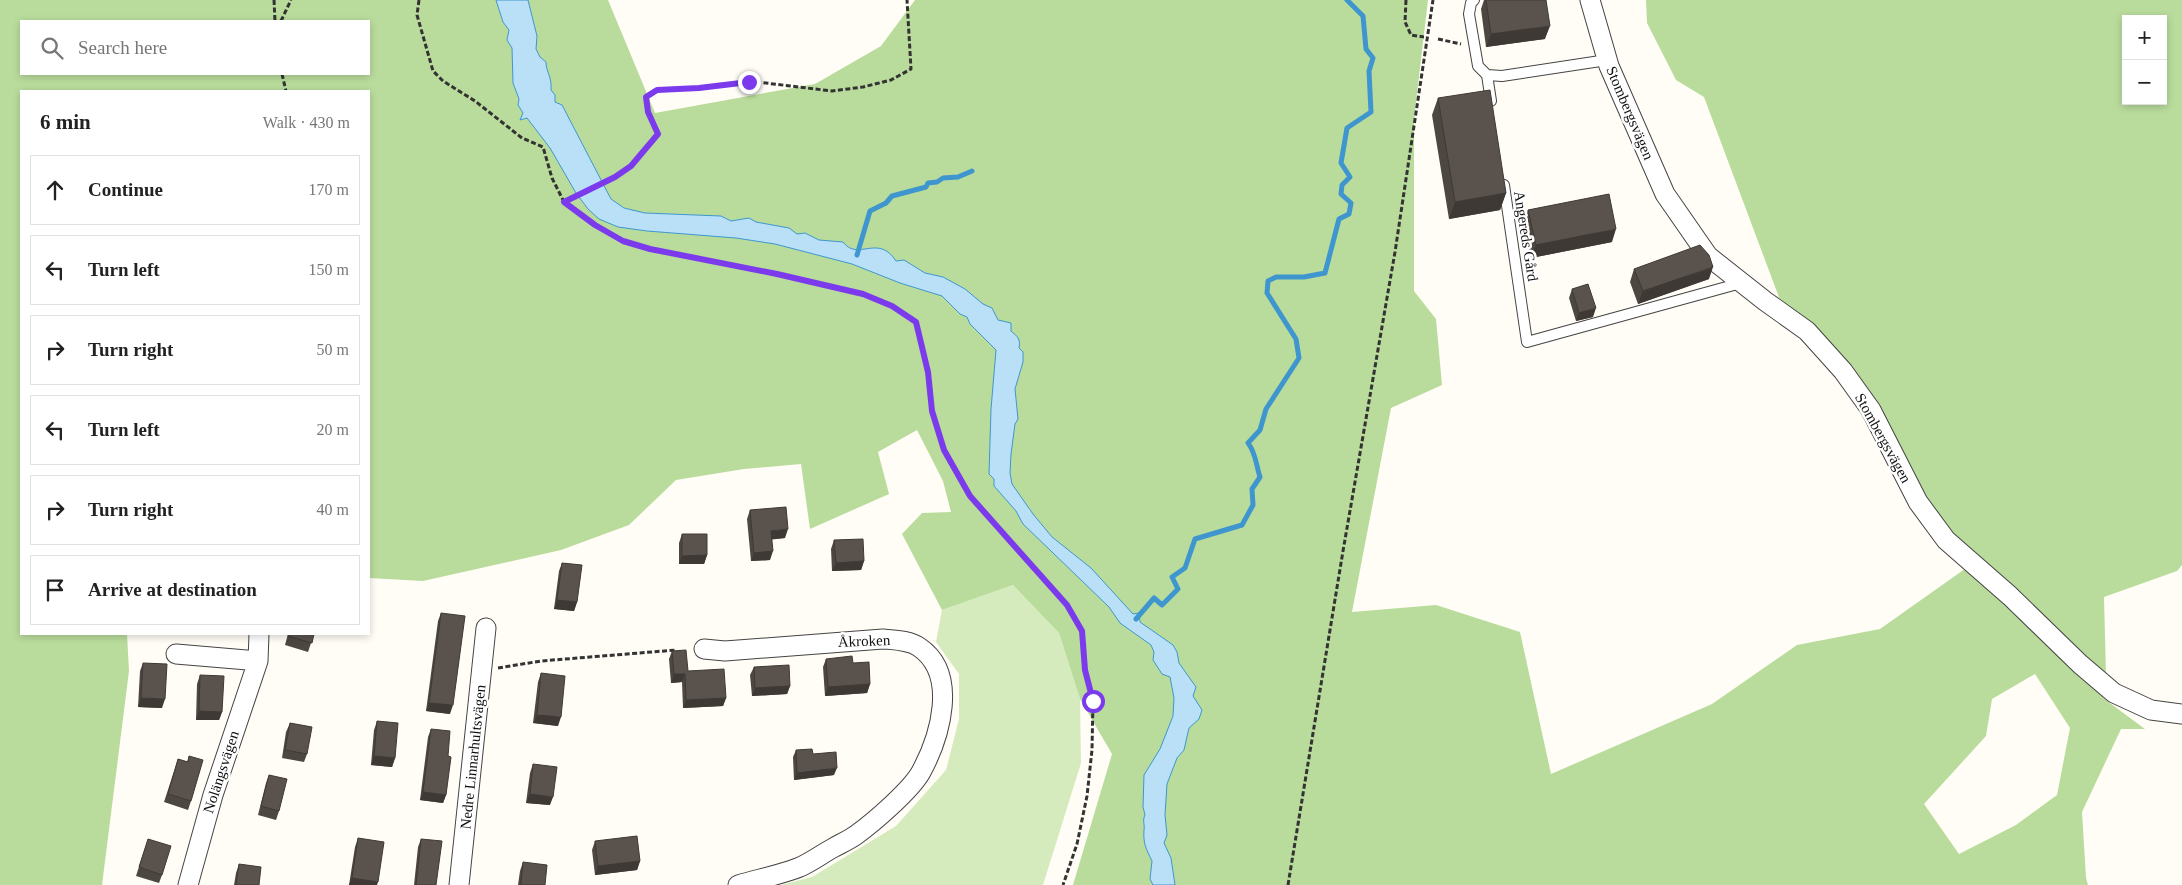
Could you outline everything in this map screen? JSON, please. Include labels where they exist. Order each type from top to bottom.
[{"type":"street","name":"Stombergsvägen","points":[[1590,0],[1607,60],[1664,194],[1708,256],[1806,331],[1843,370],[1871,410],[1918,502],[1946,540],[2010,596],[2080,664],[2114,693],[2150,710],[2182,714]]},
{"type":"street","name":"Nedre Linnarhultsvägen","points":[[459,885],[486,628]]},
{"type":"street","name":"Nolängsvägen","points":[[188,885],[213,795],[258,661],[259,635]]},
{"type":"street","name":"Åkroken","points":[[704,649],[725,651],[882,638],[904,641],[918,646],[933,659],[940,676],[943,696],[940,721],[932,746],[920,773],[901,795],[855,836],[799,867],[738,885]]},
{"type":"street","points":[[176,654],[258,661]]},
{"type":"lane","points":[[1474,0],[1469,14],[1478,66],[1487,75],[1493,113]]},
{"type":"lane","points":[[1487,75],[1502,76],[1607,60]]},
{"type":"lane","name":"Angereds Gård","points":[[1501,171],[1527,342],[1741,282]]},
{"type":"path","points":[[274,0],[275,20]]},
{"type":"path","points":[[282,20],[292,0]]},
{"type":"path","points":[[419,0],[417,15],[433,72],[443,81],[475,101],[522,138],[543,147],[552,178],[564,202],[595,225],[623,241],[650,249],[777,274],[863,294],[892,306],[916,322],[928,372],[932,411],[944,450],[970,496],[1067,605],[1082,631],[1085,670],[1093,701],[1092,750],[1087,796],[1077,844],[1063,885]]},
{"type":"path","points":[[564,202],[606,182],[631,166],[658,134],[648,112],[646,97],[657,90],[699,88],[749,82],[832,91],[863,87],[891,80],[912,69],[907,0]]},
{"type":"path","points":[[1406,0],[1405,22],[1411,35],[1424,37]]},
{"type":"path","points":[[1288,885],[1395,252],[1433,0]]},
{"type":"path","points":[[1438,39],[1457,45],[1474,42]]},
{"type":"path","points":[[282,75],[286,90]]},
{"type":"path","points":[[483,670],[541,661],[636,652],[704,649]]},
{"type":"green space","points":[[0,0],[608,0],[655,113],[815,84],[881,46],[915,0],[1428,0],[1414,119],[1414,291],[1436,319],[1442,385],[1391,408],[1352,612],[1436,605],[1520,632],[1551,774],[1712,704],[1797,645],[1880,629],[1979,559],[1951,535],[1923,495],[1880,407],[1851,368],[1780,300],[1704,97],[1676,80],[1647,23],[1646,0],[2182,0],[2182,565],[2177,571],[2104,597],[2106,675],[2100,681],[2103,698],[2145,729],[2121,729],[2082,812],[2088,885],[1073,885],[1112,754],[1080,699],[1059,633],[1013,585],[942,610],[902,534],[922,513],[951,512],[943,481],[917,430],[878,452],[889,494],[810,529],[801,464],[744,469],[676,480],[629,525],[561,550],[423,581],[370,578],[370,90],[20,90],[20,635],[127,635],[129,671],[102,885],[0,885]],"holes":[[[2035,674],[2070,728],[2057,795],[2016,825],[1959,854],[1924,804],[1986,736],[1992,699]]]},
{"type":"green space","points":[[1013,585],[1059,633],[1080,699],[1081,763],[1043,885],[781,885],[812,877],[896,826],[946,770],[959,719],[959,674],[936,642],[942,610]]},
{"type":"water","points":[[496,0],[528,0],[537,36],[536,49],[540,57],[546,62],[551,81],[551,90],[555,95],[555,102],[562,105],[611,199],[624,208],[645,213],[721,216],[731,221],[749,218],[756,222],[789,228],[797,234],[805,233],[819,240],[843,242],[855,249],[882,249],[889,253],[896,261],[904,260],[925,273],[943,277],[965,289],[983,304],[992,308],[998,320],[1011,323],[1011,331],[1018,338],[1019,348],[1023,352],[1023,362],[1015,389],[1018,419],[1015,424],[1011,454],[1010,473],[1012,484],[1052,537],[1091,568],[1133,614],[1139,613],[1140,622],[1173,645],[1177,652],[1179,663],[1196,687],[1193,696],[1202,710],[1199,719],[1189,728],[1184,750],[1177,758],[1167,784],[1165,815],[1167,835],[1164,843],[1171,858],[1175,885],[1153,885],[1150,879],[1152,861],[1145,842],[1145,815],[1143,807],[1144,775],[1160,749],[1173,716],[1174,698],[1170,677],[1162,674],[1153,660],[1154,652],[1151,645],[1120,623],[1109,607],[1023,524],[1016,511],[994,486],[994,479],[989,474],[991,409],[996,350],[970,324],[967,317],[960,314],[942,296],[900,283],[852,264],[775,244],[736,238],[618,227],[599,219],[588,209],[576,193],[550,148],[527,118],[520,120],[523,113],[518,105],[519,99],[513,83],[512,48],[507,40],[509,30],[503,22]]},
{"type":"building","points":[[1486,0],[1546,0],[1550,26],[1491,34]]},
{"type":"building","points":[[1490,90],[1506,193],[1455,202],[1438,98]]},
{"type":"building","points":[[1609,194],[1616,229],[1536,245],[1528,210]]},
{"type":"building","points":[[1700,245],[1709,255],[1713,267],[1643,291],[1634,269]]},
{"type":"building","points":[[1588,284],[1596,308],[1579,313],[1572,289]]},
{"type":"building","points":[[786,507],[788,529],[771,531],[773,551],[754,553],[750,510]]},
{"type":"building","points":[[682,534],[707,534],[707,555],[682,556]]},
{"type":"building","points":[[863,539],[864,561],[836,563],[834,540]]},
{"type":"building","points":[[562,563],[582,565],[577,602],[557,600]]},
{"type":"building","points":[[441,613],[465,616],[453,705],[429,703]]},
{"type":"building","points":[[288,635],[314,635],[312,643]]},
{"type":"building","points":[[686,650],[688,671],[724,669],[726,698],[686,700],[685,674],[674,674],[672,651]]},
{"type":"building","points":[[852,656],[853,663],[869,662],[870,684],[828,687],[826,659]]},
{"type":"building","points":[[143,663],[167,664],[165,699],[141,698]]},
{"type":"building","points":[[789,665],[790,686],[755,688],[754,667]]},
{"type":"building","points":[[541,673],[565,676],[561,717],[537,715]]},
{"type":"building","points":[[200,675],[224,676],[222,712],[199,711]]},
{"type":"building","points":[[377,721],[398,723],[395,758],[374,756]]},
{"type":"building","points":[[290,723],[312,727],[307,754],[285,750]]},
{"type":"building","points":[[431,729],[450,731],[448,756],[451,757],[446,795],[423,792]]},
{"type":"building","points":[[812,749],[813,754],[836,752],[837,768],[797,773],[796,750]]},
{"type":"building","points":[[189,756],[203,760],[191,801],[168,794],[178,759],[188,762]]},
{"type":"building","points":[[533,764],[557,767],[553,797],[530,794]]},
{"type":"building","points":[[269,775],[287,779],[279,811],[261,806]]},
{"type":"building","points":[[637,836],[640,861],[598,866],[595,841]]},
{"type":"building","points":[[358,838],[384,842],[378,882],[352,878]]},
{"type":"building","points":[[148,839],[171,846],[162,875],[139,867]]},
{"type":"building","points":[[421,839],[442,841],[436,885],[416,885]]},
{"type":"building","points":[[523,862],[547,865],[545,885],[521,885]]},
{"type":"building","points":[[239,864],[261,867],[259,885],[236,885]]},
{"type":"waterway","points":[[1136,619],[1154,598],[1162,605],[1178,589],[1172,577],[1185,568],[1195,539],[1242,525],[1253,505],[1252,489],[1260,477],[1254,455],[1248,443],[1260,430],[1266,409],[1299,358],[1296,339],[1267,293],[1268,281],[1276,277],[1304,277],[1325,273],[1339,219],[1349,214],[1351,203],[1341,194],[1342,185],[1350,177],[1341,163],[1347,128],[1371,112],[1369,71],[1373,58],[1366,49],[1363,16],[1347,0]]},
{"type":"waterway","points":[[857,255],[870,211],[886,203],[892,196],[926,187],[928,183],[937,182],[943,178],[958,177],[972,171]]},
{"type":"route","points":[[749,82],[699,88],[657,90],[646,97],[648,112],[658,134],[631,166],[606,182],[564,202],[595,225],[623,241],[650,249],[777,274],[863,294],[892,306],[916,322],[928,372],[932,411],[944,450],[970,496],[1067,605],[1082,631],[1085,670],[1093,701]]}]
